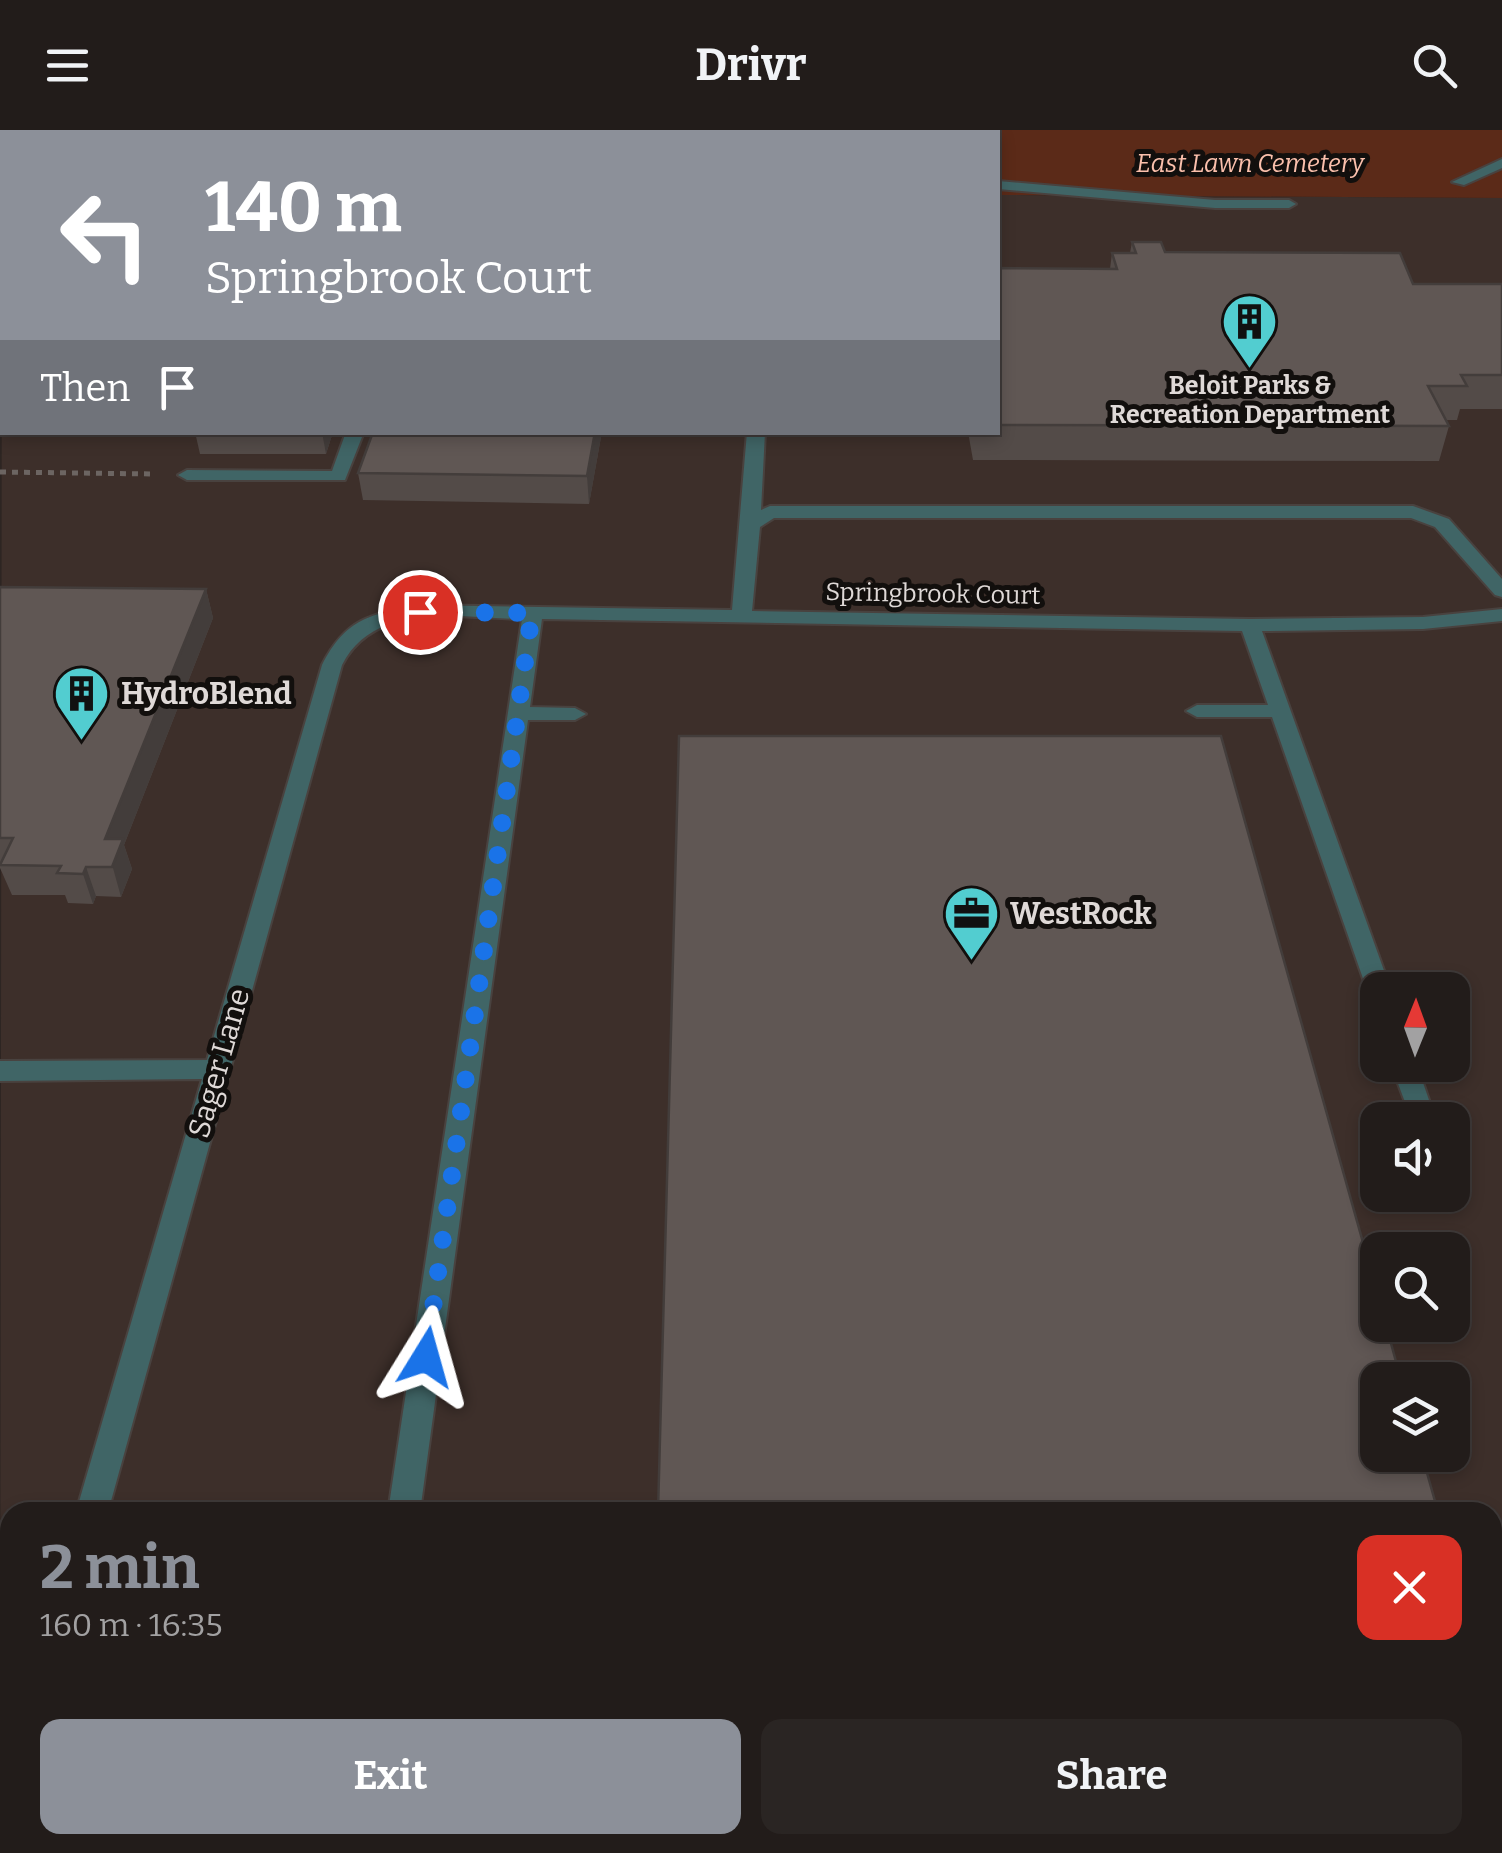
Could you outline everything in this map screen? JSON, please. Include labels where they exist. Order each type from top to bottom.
[{"type":"street","points":[[1458,182],[1502,163]]},
{"type":"street","points":[[1000,185],[1215,204],[1288,204]]},
{"type":"street","points":[[187,475],[339,476],[353,435]]},
{"type":"street","points":[[741,616],[756,435]]},
{"type":"street","points":[[751,526],[770,512],[1413,512],[1442,522],[1502,591]]},
{"type":"street","name":"Springbrook Court","points":[[363,623],[420,612],[1250,625],[1422,623],[1502,615]]},
{"type":"street","points":[[405,1502],[532,613]]},
{"type":"street","name":"Sager Lane","points":[[95,1502],[332,665],[340,646],[363,623]]},
{"type":"street","points":[[1250,625],[1373,972]]},
{"type":"street","points":[[1197,711],[1282,710]]},
{"type":"street","points":[[518,714],[574,714]]},
{"type":"street","points":[[0,1071],[218,1069]]},
{"type":"path","points":[[0,472],[187,475]]},
{"type":"shaded area","points":[[1000,195],[1502,198],[1502,1502],[0,1502],[2,435],[1000,435]]},
{"type":"green space","name":"East Lawn Cemetery","points":[[1000,130],[1502,130],[1502,198],[1000,195]]},
{"type":"building","name":"Beloit Parks & Recreation Department","points":[[1132,242],[1161,242],[1165,252],[1400,253],[1413,284],[1502,284],[1502,375],[1461,375],[1467,386],[1428,386],[1449,426],[1000,425],[1000,268],[1117,269],[1112,253],[1136,253]]},
{"type":"building","points":[[372,435],[594,435],[587,476],[358,473]]},
{"type":"building","name":"HydroBlend","points":[[0,587],[206,589],[105,839],[123,839],[112,867],[86,867],[83,874],[57,873],[61,866],[0,865],[13,838],[0,838]]},
{"type":"building","name":"WestRock","points":[[679,736],[1221,736],[1360,1232],[1360,1342],[1391,1342],[1396,1362],[1360,1362],[1360,1472],[1427,1472],[1435,1502],[658,1502]]},
{"type":"place","name":"Beloit Parks & Recreation Department","points":[[1250,371]]},
{"type":"place","name":"HydroBlend","points":[[82,743]]},
{"type":"place","name":"WestRock","points":[[971,963]]},
{"type":"route","points":[[420,612],[532,613],[426,1357]]}]
